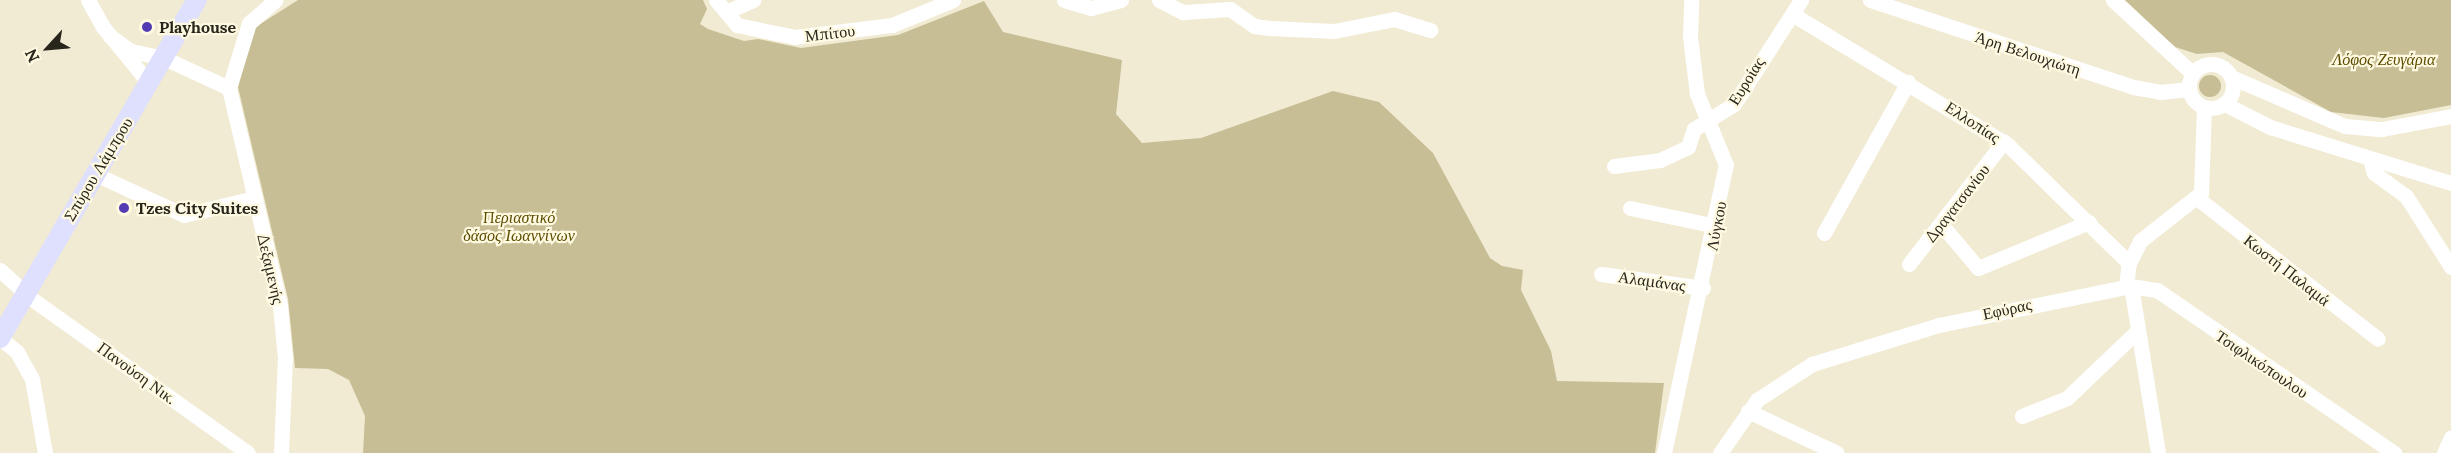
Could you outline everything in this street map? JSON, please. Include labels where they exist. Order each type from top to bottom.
[{"type":"main road","name":"Σπύρου Λάμπρου","points":[[0,338],[197,0]]},
{"type":"street","points":[[88,0],[110,36],[149,83]]},
{"type":"street","points":[[110,36],[135,53],[164,58],[229,88],[249,23],[274,0]]},
{"type":"street","points":[[721,6],[753,0]]},
{"type":"street","name":"Μπίτου","points":[[721,6],[744,28],[804,36],[892,25],[952,0]]},
{"type":"street","points":[[1064,0],[1091,8],[1121,0]]},
{"type":"street","points":[[1159,0],[1184,12],[1230,9],[1253,26],[1270,28],[1334,31],[1394,19],[1430,30]]},
{"type":"street","name":"Λύγκου","points":[[1664,453],[1677,380],[1703,288],[1726,165],[1707,121],[1696,87],[1690,38],[1691,0]]},
{"type":"street","name":"Ευροίας","points":[[1614,166],[1681,152],[1694,129],[1734,104],[1801,0]]},
{"type":"street","name":"Άρη Βελουχιώτη","points":[[1870,0],[2133,87],[2160,92],[2188,89]]},
{"type":"street","points":[[2113,0],[2192,74]]},
{"type":"street","name":"Ελλοπίας","points":[[1792,14],[2004,141],[2129,263]]},
{"type":"street","points":[[2158,453],[2136,332],[2129,286],[2129,263],[2146,235],[2197,198],[2204,178],[2204,108],[2188,89],[2192,74],[2213,64],[2231,77],[2345,126],[2382,129],[2451,116]]},
{"type":"street","points":[[2225,104],[2233,89],[2231,77]]},
{"type":"street","points":[[1824,233],[1908,82]]},
{"type":"street","name":"Δεξαμενής","points":[[229,88],[284,340],[281,453]]},
{"type":"street","points":[[2204,108],[2225,104],[2249,119],[2371,162],[2451,183]]},
{"type":"street","name":"Δραγατσανίου","points":[[1909,264],[2004,141]]},
{"type":"street","points":[[2371,162],[2374,173],[2406,196],[2451,267]]},
{"type":"street","points":[[95,174],[184,214],[254,198]]},
{"type":"street","name":"Κωστή Παλαμά","points":[[2197,198],[2378,339]]},
{"type":"street","points":[[1630,208],[1716,226]]},
{"type":"street","points":[[1941,224],[1978,268],[2089,222]]},
{"type":"street","name":"Πανούση Νικ.","points":[[0,270],[25,293],[248,453]]},
{"type":"street","name":"Αλαμάνας","points":[[1601,274],[1703,288]]},
{"type":"street","name":"Εφύρας","points":[[1727,451],[1748,411],[1786,377],[1842,352],[1984,314],[2129,286]]},
{"type":"street","name":"Τσιφλικόπουλου","points":[[2129,286],[2157,291],[2394,453]]},
{"type":"street","points":[[2022,416],[2067,398],[2136,332]]},
{"type":"street","points":[[0,338],[17,352],[32,379],[45,453]]},
{"type":"street","points":[[1748,411],[1837,453]]},
{"type":"street","points":[[2444,453],[2451,437]]},
{"type":"green space","name":"Περιαστικό δάσος Ιωαννίνων","points":[[298,0],[703,0],[707,9],[700,24],[708,29],[744,41],[758,39],[801,48],[898,35],[984,1],[1003,32],[1122,60],[1116,114],[1142,143],[1201,138],[1333,91],[1379,102],[1433,153],[1490,258],[1502,266],[1523,270],[1521,290],[1551,351],[1557,381],[1664,383],[1655,453],[363,453],[365,416],[349,380],[328,369],[295,368],[288,299],[238,87],[254,28]]},
{"type":"green space","name":"Λόφος Ζευγάρια","points":[[2125,0],[2451,0],[2451,105],[2384,118],[2331,112],[2223,52],[2197,54],[2175,47]]},
{"type":"green space","points":[[2210,75],[2218,78],[2221,86],[2218,94],[2210,97],[2202,94],[2199,86],[2202,78]]},
{"type":"place","name":"Playhouse","points":[[147,27]]},
{"type":"place","name":"Tzes City Suites","points":[[124,208]]}]
